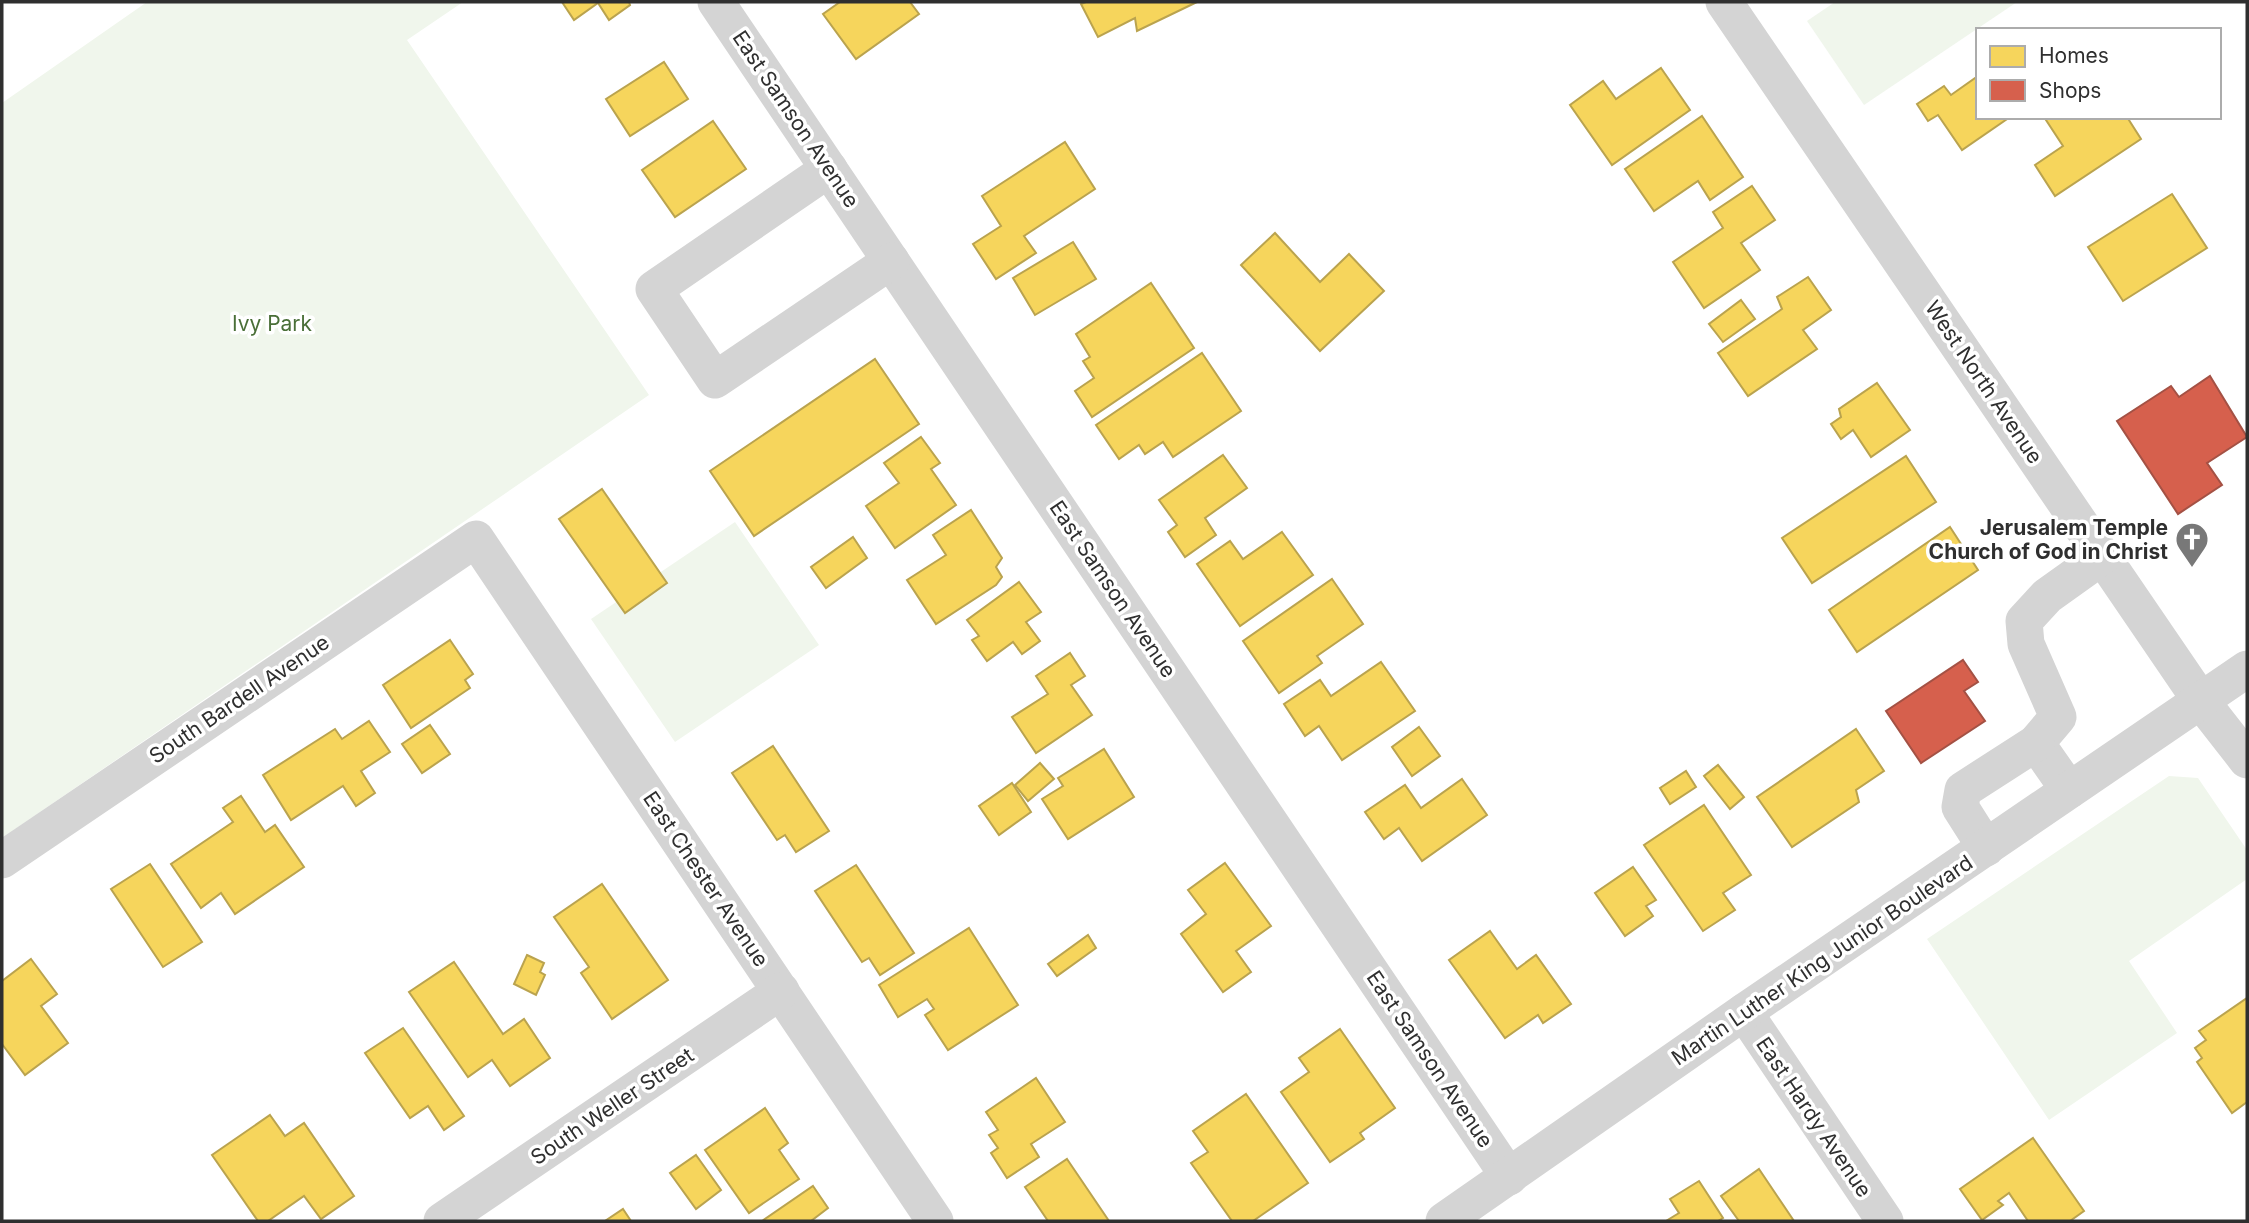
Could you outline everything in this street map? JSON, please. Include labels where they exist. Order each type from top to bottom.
[{"type":"street","name":"East Samson Avenue","points":[[716,2],[1509,1177]]},
{"type":"street","name":"West North Avenue","points":[[1724,2],[2201,701],[2247,760]]},
{"type":"street","points":[[830,169],[654,289],[715,380],[891,261]]},
{"type":"street","name":"South Bardell Avenue","points":[[2,860],[476,538]]},
{"type":"street","name":"East Chester Avenue","points":[[476,538],[935,1221]]},
{"type":"street","points":[[1986,848],[1960,807],[1963,790],[2036,743],[2058,717],[2026,644],[2024,621],[2047,596],[2103,556]]},
{"type":"street","name":"Martin Luther King Junior Boulevard","points":[[1444,1221],[1744,1012],[2247,669]]},
{"type":"street","points":[[2036,743],[2069,790]]},
{"type":"street","name":"South Weller Street","points":[[442,1221],[781,991]]},
{"type":"street","name":"East Hardy Avenue","points":[[1744,1012],[1885,1221]]},
{"type":"green space","name":"Ivy Park","points":[[147,2],[463,2],[407,40],[649,395],[2,838],[2,103]]},
{"type":"green space","points":[[1835,2],[2017,2],[1864,105],[1807,21]]},
{"type":"green space","points":[[735,522],[819,645],[675,742],[591,619]]},
{"type":"green space","points":[[2169,776],[2198,778],[2247,850],[2247,879],[2129,961],[2177,1033],[2049,1120],[1927,939]]},
{"type":"building: Homes","points":[[562,2],[629,2],[630,5],[609,20],[598,3],[574,20]]},
{"type":"building: Homes","points":[[840,2],[910,2],[919,14],[856,59],[823,14]]},
{"type":"building: Homes","points":[[1197,2],[1137,31],[1135,18],[1098,37],[1081,4]]},
{"type":"building: Homes","points":[[664,62],[688,99],[630,136],[606,99]]},
{"type":"building: Homes","points":[[1661,68],[1690,110],[1612,165],[1570,105],[1603,81],[1616,99]]},
{"type":"building: Homes","points":[[1976,77],[1976,119],[2007,119],[1962,150],[1938,115],[1928,121],[1917,104],[1944,86],[1951,95]]},
{"type":"building: Homes","points":[[1702,116],[1743,177],[1710,200],[1698,181],[1654,211],[1625,169]]},
{"type":"building: Homes","points":[[2045,119],[2128,119],[2141,139],[2055,196],[2035,165],[2063,146]]},
{"type":"building: Homes","points":[[713,121],[746,169],[675,217],[642,170]]},
{"type":"building: Homes","points":[[1065,142],[1095,189],[1024,236],[1036,253],[996,279],[973,244],[1001,226],[982,196]]},
{"type":"building: Homes","points":[[1752,186],[1775,220],[1741,243],[1760,270],[1704,308],[1673,262],[1723,228],[1713,212]]},
{"type":"building: Homes","points":[[2172,194],[2207,248],[2123,301],[2088,247]]},
{"type":"building: Homes","points":[[1275,233],[1320,282],[1349,254],[1384,291],[1320,351],[1241,265]]},
{"type":"building: Homes","points":[[1073,242],[1096,279],[1035,315],[1013,278]]},
{"type":"building: Homes","points":[[1808,277],[1831,310],[1803,330],[1817,349],[1748,396],[1718,353],[1782,309],[1777,297]]},
{"type":"building: Homes","points":[[1151,283],[1194,348],[1092,417],[1075,391],[1094,378],[1083,361],[1090,357],[1076,334]]},
{"type":"building: Homes","points":[[1741,300],[1755,319],[1723,342],[1709,324]]},
{"type":"building: Homes","points":[[1202,353],[1241,411],[1173,457],[1163,442],[1145,454],[1139,445],[1119,459],[1096,425]]},
{"type":"building: Homes","points":[[875,359],[919,424],[754,536],[710,471]]},
{"type":"building: Homes","points":[[1877,383],[1910,430],[1871,457],[1853,430],[1841,439],[1831,424],[1841,417],[1839,409]]},
{"type":"building: Homes","points":[[921,437],[940,463],[931,469],[956,505],[895,548],[866,506],[899,483],[884,463]]},
{"type":"building: Homes","points":[[1223,455],[1247,488],[1205,518],[1216,535],[1185,557],[1168,532],[1177,525],[1159,500]]},
{"type":"building: Homes","points":[[1906,456],[1936,502],[1812,583],[1782,538]]},
{"type":"building: Homes","points":[[602,489],[667,583],[625,613],[559,519]]},
{"type":"building: Homes","points":[[971,510],[1002,558],[996,567],[1002,577],[996,585],[936,624],[907,580],[946,555],[933,535]]},
{"type":"building: Homes","points":[[1950,527],[1978,570],[1857,652],[1829,610]]},
{"type":"building: Homes","points":[[1282,532],[1313,575],[1240,626],[1197,564],[1230,541],[1243,559]]},
{"type":"building: Homes","points":[[853,537],[867,558],[826,588],[811,567]]},
{"type":"building: Homes","points":[[1332,579],[1363,624],[1317,656],[1322,663],[1279,693],[1243,641]]},
{"type":"building: Homes","points":[[1019,582],[1041,612],[1026,622],[1040,641],[1022,654],[1013,642],[987,661],[972,640],[979,636],[967,620]]},
{"type":"building: Homes","points":[[450,640],[473,674],[465,680],[470,688],[411,728],[383,685]]},
{"type":"building: Homes","points":[[1070,653],[1085,676],[1071,685],[1092,715],[1036,753],[1012,717],[1048,694],[1036,676]]},
{"type":"building: Homes","points":[[1381,662],[1415,711],[1342,760],[1319,726],[1305,736],[1284,704],[1320,680],[1331,696]]},
{"type":"building: Homes","points":[[369,721],[390,752],[361,771],[375,793],[356,806],[343,786],[291,820],[263,775],[335,729],[342,739]]},
{"type":"building: Homes","points":[[430,725],[450,754],[422,773],[402,744]]},
{"type":"building: Homes","points":[[1419,727],[1440,756],[1412,776],[1392,747]]},
{"type":"building: Homes","points":[[1856,729],[1884,771],[1856,790],[1859,802],[1792,847],[1757,797]]},
{"type":"building: Homes","points":[[773,746],[829,831],[796,852],[785,835],[777,840],[732,773]]},
{"type":"building: Homes","points":[[1104,749],[1134,797],[1068,839],[1042,799],[1063,786],[1058,778]]},
{"type":"building: Homes","points":[[1040,763],[1054,779],[1028,801],[1015,785]]},
{"type":"building: Homes","points":[[1718,765],[1744,797],[1730,809],[1704,776]]},
{"type":"building: Homes","points":[[1686,771],[1696,787],[1670,804],[1660,788]]},
{"type":"building: Homes","points":[[1462,779],[1487,815],[1422,861],[1399,828],[1384,839],[1365,812],[1405,785],[1421,808]]},
{"type":"building: Homes","points":[[1012,783],[1031,812],[999,835],[979,806]]},
{"type":"building: Homes","points":[[241,796],[265,832],[275,825],[304,867],[235,914],[221,893],[201,908],[171,864],[233,822],[223,808]]},
{"type":"building: Homes","points":[[1704,805],[1751,875],[1723,893],[1735,910],[1703,931],[1644,845]]},
{"type":"building: Homes","points":[[1225,863],[1271,926],[1236,951],[1251,972],[1223,992],[1181,934],[1206,914],[1188,890]]},
{"type":"building: Homes","points":[[150,864],[202,942],[163,967],[111,889]]},
{"type":"building: Homes","points":[[856,865],[914,953],[880,975],[869,958],[862,962],[815,891]]},
{"type":"building: Homes","points":[[1633,867],[1656,900],[1646,906],[1653,916],[1625,936],[1595,893]]},
{"type":"building: Homes","points":[[602,884],[668,980],[612,1019],[581,973],[589,967],[554,917]]},
{"type":"building: Homes","points":[[969,928],[1018,1005],[948,1050],[925,1015],[934,1009],[927,999],[898,1017],[879,985]]},
{"type":"building: Homes","points":[[1490,931],[1517,969],[1536,955],[1571,1004],[1543,1023],[1538,1015],[1505,1038],[1449,960]]},
{"type":"building: Homes","points":[[1088,935],[1096,948],[1057,976],[1048,964]]},
{"type":"building: Homes","points":[[527,955],[544,963],[540,972],[545,975],[536,995],[514,984]]},
{"type":"building: Homes","points":[[31,959],[57,994],[41,1006],[68,1043],[25,1075],[2,1044],[2,981]]},
{"type":"building: Homes","points":[[454,962],[503,1034],[524,1019],[550,1058],[510,1086],[492,1060],[468,1077],[409,992]]},
{"type":"building: Homes","points":[[2247,998],[2247,1102],[2232,1113],[2197,1062],[2202,1058],[2195,1048],[2206,1040],[2199,1031]]},
{"type":"building: Homes","points":[[403,1028],[464,1116],[444,1130],[428,1106],[410,1118],[365,1053]]},
{"type":"building: Homes","points":[[1340,1029],[1395,1108],[1360,1133],[1364,1139],[1330,1162],[1281,1092],[1309,1072],[1299,1058]]},
{"type":"building: Homes","points":[[1036,1078],[1065,1122],[1031,1144],[1039,1157],[1007,1178],[991,1153],[998,1148],[989,1135],[998,1130],[986,1112]]},
{"type":"building: Homes","points":[[1246,1094],[1308,1183],[1253,1221],[1232,1221],[1191,1163],[1208,1152],[1193,1131]]},
{"type":"building: Homes","points":[[765,1108],[788,1143],[779,1150],[799,1179],[749,1213],[705,1150]]},
{"type":"building: Homes","points":[[270,1115],[285,1136],[304,1123],[354,1196],[321,1219],[304,1196],[268,1221],[258,1221],[212,1155]]},
{"type":"building: Homes","points":[[2033,1138],[2084,1211],[2070,1221],[2028,1221],[2009,1193],[1998,1201],[2003,1205],[1982,1220],[1960,1189]]},
{"type":"building: Homes","points":[[696,1155],[721,1190],[696,1209],[670,1173]]},
{"type":"building: Homes","points":[[1067,1159],[1109,1221],[1048,1221],[1025,1187]]},
{"type":"building: Homes","points":[[1759,1169],[1794,1221],[1739,1221],[1721,1196]]},
{"type":"building: Homes","points":[[1699,1181],[1723,1218],[1718,1221],[1666,1221],[1679,1213],[1670,1199]]},
{"type":"building: Homes","points":[[813,1186],[828,1208],[811,1221],[762,1221]]},
{"type":"building: Homes","points":[[623,1209],[631,1221],[605,1221]]},
{"type":"building: Shops","points":[[2210,376],[2247,437],[2207,463],[2222,485],[2178,514],[2117,421],[2171,386],[2179,397]]},
{"type":"building: Shops","points":[[1963,660],[1978,682],[1964,691],[1985,721],[1921,763],[1886,711]]},
{"type":"place","name":"Jerusalem Temple Church of God in Christ","points":[[2192,569]]}]
